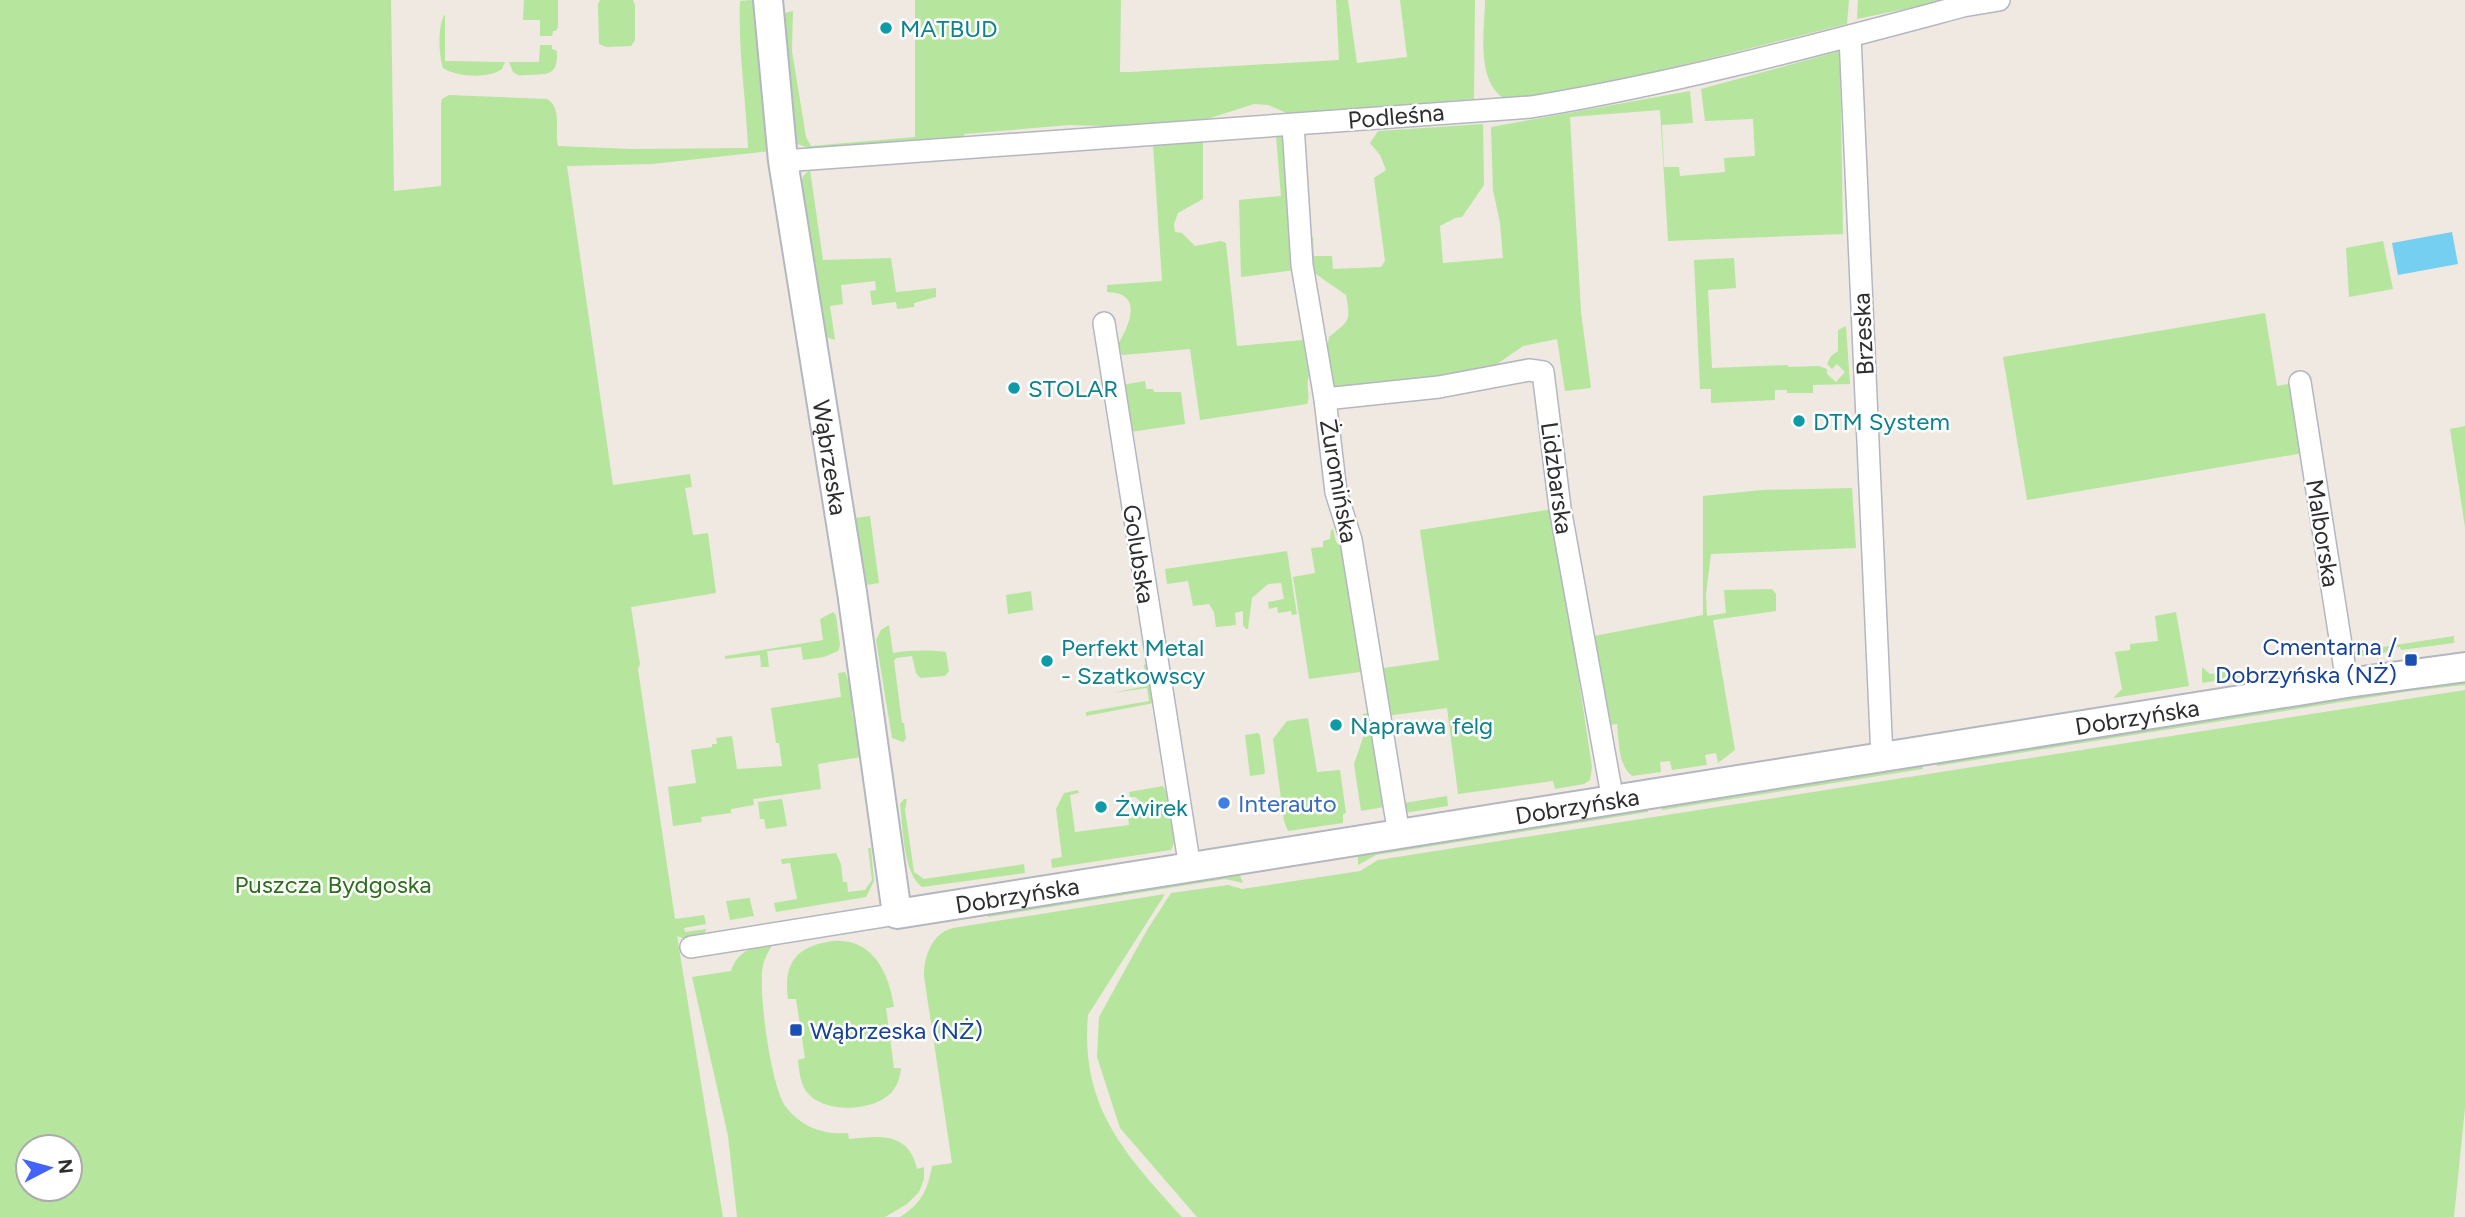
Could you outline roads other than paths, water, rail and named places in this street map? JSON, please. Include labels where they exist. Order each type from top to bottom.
[{"type":"street","name":"Wąbrzeska","points":[[768,0],[783,161],[852,592],[897,914]]},
{"type":"street","name":"Podleśna","points":[[783,161],[1531,107],[1601,96],[1963,6],[1999,0]]},
{"type":"street","name":"Brzeska","points":[[1850,36],[1882,758]]},
{"type":"street","name":"Żuromińska","points":[[1293,125],[1302,265],[1325,400],[1336,492],[1351,540],[1399,835]]},
{"type":"street","name":"Golubska","points":[[1104,323],[1190,868]]},
{"type":"street","name":"Lidzbarska","points":[[1325,400],[1439,387],[1529,370],[1543,372],[1560,508],[1613,801]]},
{"type":"street","name":"Malborska","points":[[2301,382],[2347,683]]},
{"type":"street","name":"Dobrzyńska","points":[[691,947],[2347,683],[2465,667]]},
{"type":"water","points":[[2452,232],[2458,264],[2398,275],[2392,243]]},
{"type":"place","name":"MATBUD","points":[[886,28]]},
{"type":"place","name":"STOLAR","points":[[1014,388]]},
{"type":"place","name":"DTM System","points":[[1799,421]]},
{"type":"place","name":"Cmentarna / Dobrzyńska (NŻ)","points":[[2411,660]]},
{"type":"place","name":"Perfekt Metal - Szatkowscy","points":[[1047,661]]},
{"type":"place","name":"Naprawa felg","points":[[1336,725]]},
{"type":"place","name":"Interauto","points":[[1224,803]]},
{"type":"place","name":"Żwirek","points":[[1101,807]]},
{"type":"place","name":"Wąbrzeska (NŻ)","points":[[796,1030]]},
{"type":"park label","name":"Puszcza Bydgoska","points":[[333,884]]}]
